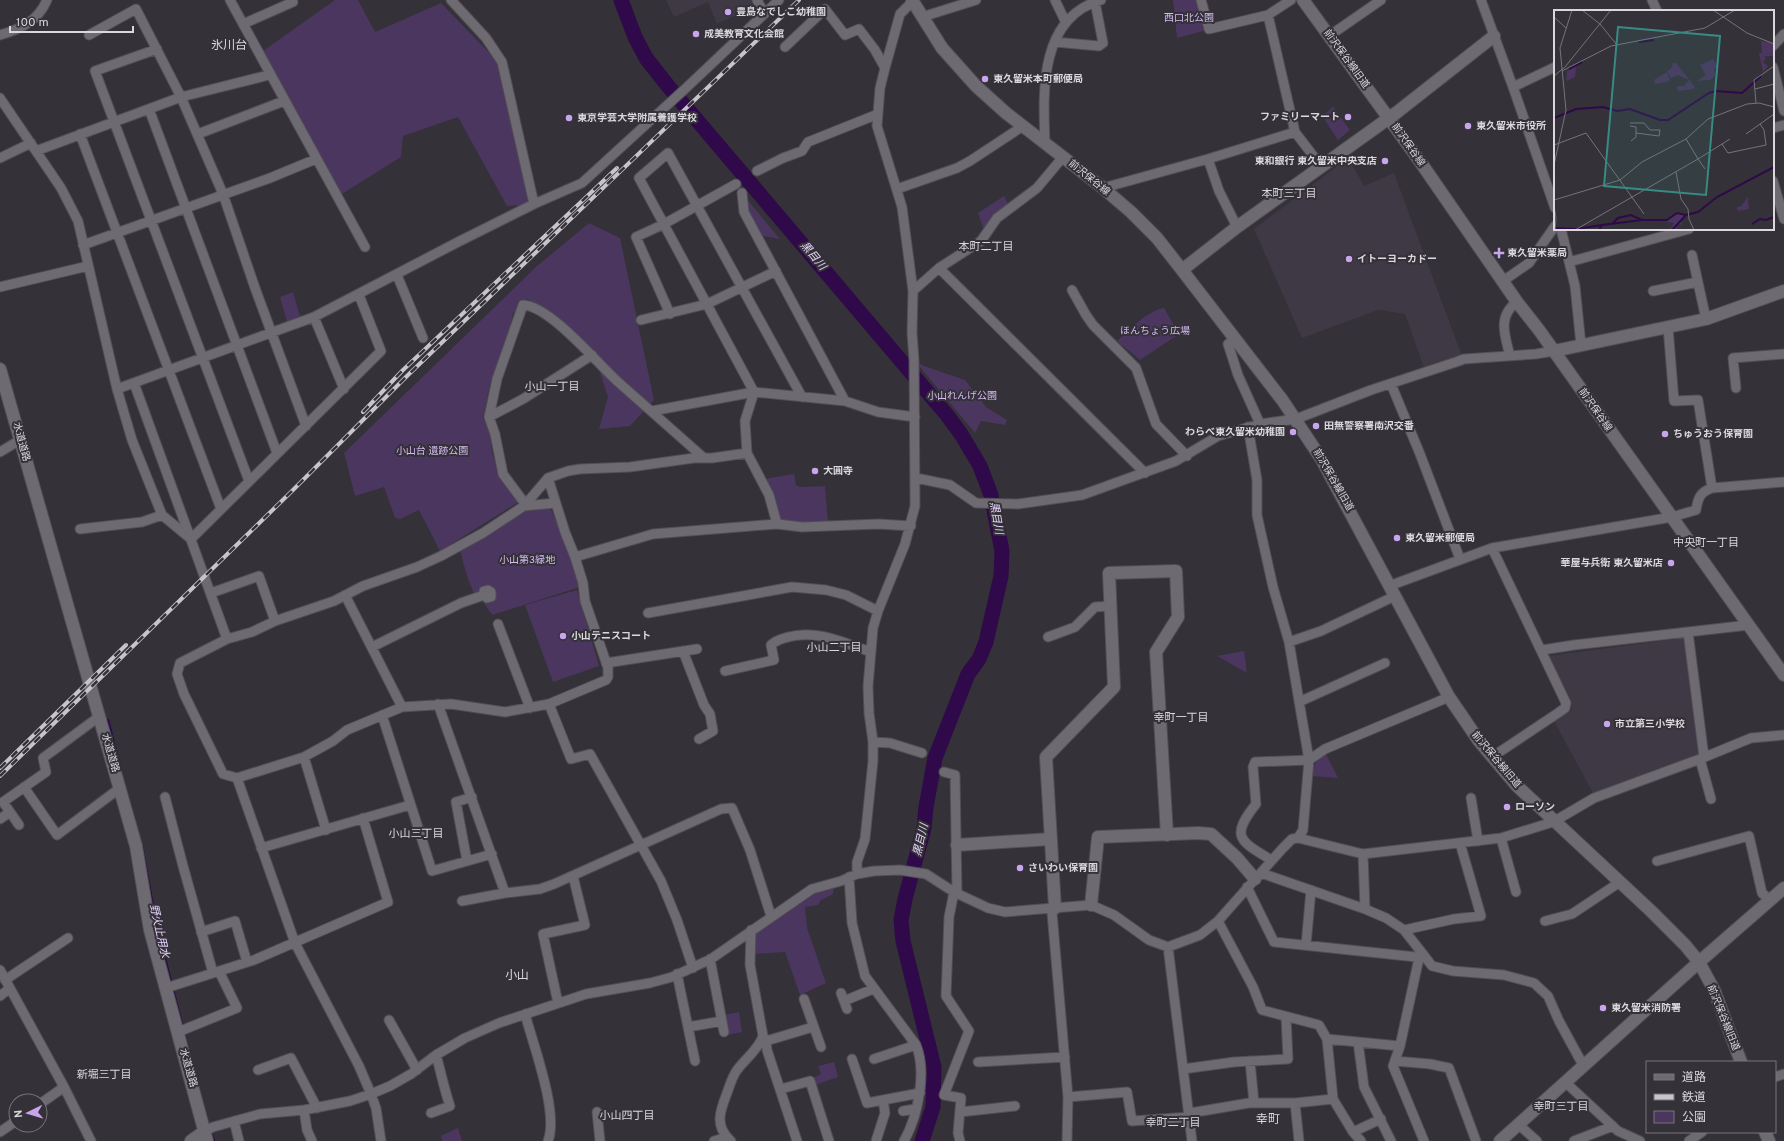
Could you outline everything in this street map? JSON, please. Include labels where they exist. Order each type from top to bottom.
[{"type":"street","points":[[0,35],[16,31],[38,16],[47,0]]},
{"type":"street","points":[[230,0],[269,75],[365,247]]},
{"type":"street","points":[[243,24],[293,2],[292,0]]},
{"type":"street","points":[[451,0],[486,38],[502,62],[534,204]]},
{"type":"street","points":[[757,0],[764,13]]},
{"type":"street","points":[[117,389],[314,317],[398,275],[458,242],[534,204],[587,180],[779,0]]},
{"type":"street","points":[[922,17],[976,0]]},
{"type":"street","points":[[1055,0],[1066,23]]},
{"type":"street","points":[[1201,0],[1209,29],[1268,15],[1291,0]]},
{"type":"street","name":"前沢保谷線旧道","points":[[1303,0],[1389,119]]},
{"type":"street","points":[[1329,36],[1381,0]]},
{"type":"street","points":[[1481,0],[1514,87],[1554,205]]},
{"type":"street","points":[[1652,0],[1657,10]]},
{"type":"street","points":[[904,1141],[910,1130],[920,1093],[918,1052],[916,1044],[873,989],[865,976],[856,942],[851,910],[853,876],[865,839],[874,742],[868,700],[873,628],[878,611],[897,567],[911,526],[915,506],[915,417],[912,334],[913,291],[907,241],[897,189],[877,126],[880,88],[900,14],[913,1]]},
{"type":"street","name":"前沢保谷線","points":[[913,1],[942,48],[962,73],[990,100],[1103,188],[1157,238],[1182,270],[1237,227],[1389,119],[1517,302],[1554,351],[1784,675]]},
{"type":"street","points":[[1045,143],[1043,111],[1047,63],[1055,42],[1066,23],[1085,6],[1098,1],[1103,43],[1099,46],[1055,42]]},
{"type":"street","points":[[89,35],[136,9],[181,97],[224,194],[271,333],[306,426]]},
{"type":"street","points":[[785,47],[825,9],[845,36],[859,29],[875,50],[885,68]]},
{"type":"street","points":[[1268,15],[1295,132],[1321,166]]},
{"type":"street","points":[[1774,45],[1784,34]]},
{"type":"street","points":[[1389,119],[1494,36]]},
{"type":"street","points":[[157,49],[95,71],[248,481]]},
{"type":"street","points":[[1514,87],[1554,67]]},
{"type":"street","points":[[1774,71],[1784,110]]},
{"type":"street","points":[[0,158],[80,134],[181,97],[269,75]]},
{"type":"street","points":[[0,98],[4,110],[34,147],[61,188],[78,221],[117,389],[132,440],[162,515],[191,539]]},
{"type":"street","points":[[198,134],[284,101]]},
{"type":"street","points":[[149,109],[277,453]]},
{"type":"street","points":[[757,172],[783,158],[802,151],[808,142],[878,114]]},
{"type":"street","points":[[1774,128],[1784,125]]},
{"type":"street","points":[[897,189],[957,168],[1023,126]]},
{"type":"street","points":[[1103,188],[1208,159],[1295,132]]},
{"type":"street","points":[[80,134],[221,509]]},
{"type":"street","points":[[777,524],[769,496],[747,453],[745,421],[754,392],[639,178],[668,153],[802,397]]},
{"type":"street","points":[[913,291],[939,268],[981,241],[997,218],[1037,188],[1063,157]]},
{"type":"street","points":[[83,245],[270,178],[316,159]]},
{"type":"street","points":[[1208,159],[1220,191],[1237,227]]},
{"type":"street","points":[[670,314],[636,237],[698,206],[736,184]]},
{"type":"street","points":[[1774,184],[1784,219]]},
{"type":"street","points":[[742,193],[744,212],[845,402]]},
{"type":"street","points":[[1503,281],[1529,263],[1554,227]]},
{"type":"street","points":[[1561,230],[1577,301],[1581,345]]},
{"type":"street","points":[[1569,262],[1685,230]]},
{"type":"street","points":[[1692,255],[1706,319]]},
{"type":"street","points":[[0,287],[88,266]]},
{"type":"street","points":[[939,268],[1145,473]]},
{"type":"street","points":[[641,320],[707,304],[743,288],[776,270]]},
{"type":"street","name":"前沢保谷線旧道","points":[[1182,270],[1296,419],[1322,460],[1449,697],[1492,757],[1517,786],[1553,822],[1620,882],[1685,945],[1699,962],[1714,990],[1741,1061]]},
{"type":"street","points":[[398,275],[423,338]]},
{"type":"street","points":[[1653,291],[1698,282]]},
{"type":"street","points":[[1072,290],[1093,326],[1136,368],[1156,424],[1187,456]]},
{"type":"street","points":[[916,478],[950,485],[976,503],[1006,504],[1049,501],[1082,495],[1145,473],[1187,456],[1218,436],[1260,424],[1296,419],[1464,359],[1554,351],[1706,319],[1784,291]]},
{"type":"street","points":[[191,539],[381,351],[359,295]]},
{"type":"street","points":[[1510,356],[1503,324],[1510,306],[1517,302]]},
{"type":"street","points":[[525,506],[503,474],[496,434],[489,417],[497,378],[523,305],[528,305],[540,312],[580,343],[616,380],[704,458]]},
{"type":"street","points":[[314,317],[344,389]]},
{"type":"street","points":[[1668,327],[1674,401],[1698,400],[1712,488]]},
{"type":"street","points":[[1235,340],[1228,344],[1238,375],[1260,424]]},
{"type":"street","points":[[1736,388],[1733,358],[1784,354]]},
{"type":"street","points":[[489,417],[523,398],[592,355]]},
{"type":"street","name":"水道道路","points":[[0,369],[2,384],[20,440],[120,788],[137,853],[147,918],[206,1136]]},
{"type":"street","points":[[134,383],[227,639]]},
{"type":"street","points":[[1391,384],[1420,454],[1460,559]]},
{"type":"street","points":[[652,411],[754,392],[845,402],[878,412],[915,417]]},
{"type":"street","points":[[1248,427],[1257,480],[1257,515],[1273,587],[1289,642],[1308,760],[1303,830],[1302,834],[1298,838]]},
{"type":"street","points":[[0,452],[20,440]]},
{"type":"street","points":[[548,478],[555,503],[575,557],[583,584],[585,601],[609,673],[606,680],[549,704],[505,712],[451,704],[402,707],[347,730],[333,742],[304,757],[237,778],[223,774],[187,700],[177,674],[180,663],[227,639],[252,632],[275,621],[334,602],[363,586],[417,567],[441,556],[525,506],[548,478],[568,470],[630,467],[694,458],[747,453]]},
{"type":"street","points":[[1289,642],[1321,631],[1392,591],[1460,559],[1492,548],[1672,517],[1696,510],[1699,496],[1704,491],[1712,488],[1784,482]]},
{"type":"street","points":[[525,506],[555,503]]},
{"type":"street","points":[[80,529],[142,522],[162,515]]},
{"type":"street","points":[[575,557],[653,534],[777,524],[802,527],[879,524],[911,526]]},
{"type":"street","points":[[1492,548],[1566,703],[1565,708],[1492,757]]},
{"type":"street","points":[[1067,1141],[1068,1097],[1052,913],[1054,908],[1046,757],[1114,686],[1109,573],[1176,572],[1178,617],[1156,652],[1167,835]]},
{"type":"street","points":[[210,593],[259,576],[275,621]]},
{"type":"street","points":[[648,613],[792,587],[809,588],[846,595],[878,611]]},
{"type":"street","points":[[345,595],[402,707]]},
{"type":"street","points":[[372,647],[461,603],[484,595]]},
{"type":"street","points":[[1048,637],[1076,627],[1095,606],[1111,606]]},
{"type":"street","points":[[498,624],[530,708]]},
{"type":"street","points":[[1542,650],[1749,625]]},
{"type":"street","points":[[1688,632],[1702,758],[1711,799]]},
{"type":"street","points":[[725,671],[774,660],[771,644],[775,641],[800,634],[824,636],[871,652]]},
{"type":"street","points":[[606,663],[697,649]]},
{"type":"street","points":[[683,651],[704,705],[710,714],[713,731],[699,739]]},
{"type":"street","points":[[1299,702],[1385,663]]},
{"type":"street","points":[[1271,860],[1244,842],[1241,834],[1244,820],[1256,804],[1253,767],[1255,762],[1308,760],[1325,749],[1449,697]]},
{"type":"street","points":[[438,704],[505,893]]},
{"type":"street","points":[[549,704],[571,759],[590,754],[661,881],[677,920],[693,968]]},
{"type":"street","points":[[382,715],[432,871],[492,854]]},
{"type":"street","points":[[19,825],[3,802],[46,772],[43,758],[100,716]]},
{"type":"street","points":[[191,1141],[206,1136],[213,1127],[260,1114],[317,1108],[350,1101],[371,1094],[390,1086],[417,1070],[436,1055],[480,1030],[586,994],[650,983],[693,968],[710,959],[812,889],[853,876],[874,871],[902,870],[926,874],[956,893],[988,908],[1005,912],[1091,905],[1114,915],[1149,940],[1168,947],[1200,935],[1218,921],[1271,860],[1292,839],[1298,838],[1363,854],[1501,838],[1553,822],[1594,798],[1751,738],[1784,735]]},
{"type":"street","points":[[874,742],[890,743],[922,753]]},
{"type":"street","points":[[304,757],[326,830]]},
{"type":"street","points":[[944,772],[955,775],[957,845],[956,893],[949,917],[946,996],[969,1031],[944,1094],[961,1098],[960,1141]]},
{"type":"street","points":[[237,778],[295,943],[359,1066],[371,1094],[376,1108],[381,1141]]},
{"type":"street","points":[[24,787],[57,835],[120,788]]},
{"type":"street","points":[[165,797],[201,932],[216,972],[237,1008],[178,1032]]},
{"type":"street","points":[[467,861],[456,802],[472,797]]},
{"type":"street","points":[[1471,798],[1478,841]]},
{"type":"street","points":[[261,848],[410,805]]},
{"type":"street","points":[[462,901],[505,893],[540,889],[573,876],[720,809],[732,808],[750,850],[771,916]]},
{"type":"street","points":[[0,819],[10,812]]},
{"type":"street","points":[[166,988],[247,962],[295,943],[388,902],[363,818]]},
{"type":"street","points":[[1091,905],[1098,837],[1198,833],[1211,834],[1237,858],[1255,880],[1274,942],[1423,958]]},
{"type":"street","points":[[1657,861],[1748,836],[1762,893],[1770,900]]},
{"type":"street","points":[[1501,838],[1516,892]]},
{"type":"street","points":[[957,845],[1051,839]]},
{"type":"street","points":[[1404,930],[1454,919],[1481,916],[1460,843]]},
{"type":"street","points":[[1363,854],[1365,909]]},
{"type":"street","points":[[558,1003],[544,934],[585,925],[573,876]]},
{"type":"street","points":[[1255,880],[1311,890],[1386,918],[1404,930],[1423,958],[1432,966],[1446,969],[1504,974],[1534,983],[1548,996],[1559,1021],[1583,1065]]},
{"type":"street","points":[[1545,921],[1572,914],[1620,882]]},
{"type":"street","points":[[1500,1141],[1583,1065],[1784,888]]},
{"type":"street","points":[[1306,946],[1311,890]]},
{"type":"street","points":[[201,932],[235,921],[247,962]]},
{"type":"street","points":[[1218,921],[1253,987],[1262,1010],[1319,1024],[1327,1039],[1333,1099],[1353,1132],[1361,1141]]},
{"type":"street","points":[[751,930],[750,965],[767,1050],[797,1141]]},
{"type":"street","points":[[5,980],[68,938]]},
{"type":"street","points":[[1168,947],[1190,1115],[1192,1141]]},
{"type":"street","points":[[1423,958],[1400,1046],[1393,1066],[1424,1141]]},
{"type":"street","points":[[710,959],[724,1032]]},
{"type":"street","points":[[0,970],[64,1087],[91,1141]]},
{"type":"street","points":[[678,974],[695,1061]]},
{"type":"street","points":[[0,996],[10,988]]},
{"type":"street","points":[[844,1001],[873,989]]},
{"type":"street","points":[[804,999],[820,1047]]},
{"type":"street","points":[[525,1014],[550,1104],[552,1123],[548,1141]]},
{"type":"street","points":[[1183,1070],[1250,1061],[1288,1059],[1286,1017]]},
{"type":"street","points":[[389,1020],[417,1070]]},
{"type":"street","points":[[688,1027],[722,1020]]},
{"type":"street","points":[[714,1141],[729,1139],[721,1124],[720,1114],[732,1078],[736,1071],[761,1042],[765,1039],[813,1027]]},
{"type":"street","points":[[1327,1039],[1400,1046]]},
{"type":"street","points":[[1358,1042],[1364,1087],[1391,1141]]},
{"type":"street","points":[[874,1059],[916,1044]]},
{"type":"street","points":[[431,1113],[450,1106],[444,1089],[444,1081],[436,1055]]},
{"type":"street","points":[[978,1062],[1065,1057]]},
{"type":"street","points":[[258,1070],[291,1058],[317,1108]]},
{"type":"street","points":[[852,1059],[867,1103],[920,1093]]},
{"type":"street","points":[[1250,1061],[1254,1103]]},
{"type":"street","points":[[1395,1061],[1430,1064],[1449,1068],[1476,1141]]},
{"type":"street","points":[[781,1089],[810,1081],[829,1141]]},
{"type":"street","points":[[1565,1082],[1616,1128],[1640,1141]]},
{"type":"street","points":[[48,1098],[64,1087]]},
{"type":"street","points":[[1068,1097],[1127,1092],[1132,1121],[1190,1115],[1254,1103],[1295,1103],[1333,1099]]},
{"type":"street","points":[[876,1141],[885,1113],[884,1100]]},
{"type":"street","points":[[1295,1103],[1298,1141]]},
{"type":"street","points":[[960,1112],[1015,1106]]},
{"type":"street","points":[[903,1111],[915,1109]]},
{"type":"street","points":[[304,1110],[307,1130],[312,1141]]},
{"type":"street","points":[[597,1112],[600,1141]]},
{"type":"street","points":[[1353,1132],[1381,1119]]},
{"type":"street","points":[[234,1121],[239,1141]]},
{"type":"street","points":[[1519,1125],[1537,1141]]},
{"type":"street","points":[[1574,1141],[1616,1128]]},
{"type":"street","points":[[1616,1128],[1621,1141]]},
{"type":"street","points":[[1689,1141],[1701,1133]]},
{"type":"shaded area","name":"豊島なでしこ幼稚園","points":[[666,0],[751,0],[754,7],[717,24],[708,2],[674,17]]},
{"type":"shaded area","points":[[1348,158],[1364,186],[1394,173],[1462,356],[1424,368],[1405,314],[1378,310],[1302,338],[1254,229]]},
{"type":"shaded area","points":[[1684,638],[1700,753],[1594,795],[1554,721],[1572,709],[1547,656]]},
{"type":"green space","points":[[335,0],[358,0],[375,32],[441,3],[498,62],[529,204],[507,206],[458,117],[403,136],[401,157],[342,194],[263,51]]},
{"type":"green space","name":"西口北公園","points":[[1173,0],[1199,0],[1207,30],[1177,38]]},
{"type":"green space","points":[[1333,107],[1350,130],[1338,140],[1322,116]]},
{"type":"green space","points":[[742,193],[780,239],[757,235]]},
{"type":"green space","points":[[1004,196],[1009,206],[985,233],[978,213]]},
{"type":"green space","name":"小山台 遺跡公園","points":[[589,223],[620,238],[654,400],[630,426],[599,429],[608,397],[593,351],[548,313],[528,299],[513,313],[508,342],[490,384],[483,418],[490,431],[492,452],[497,469],[520,501],[440,551],[419,510],[400,519],[395,518],[384,487],[355,496],[344,453],[537,266]]},
{"type":"green space","points":[[293,292],[301,320],[288,325],[280,297]]},
{"type":"green space","name":"ほんちょう広場","points":[[1164,308],[1179,334],[1140,360],[1117,341],[1145,317]]},
{"type":"green space","name":"小山れんげ公園","points":[[914,360],[924,366],[965,380],[986,407],[1007,420],[1005,425],[981,421],[975,433]]},
{"type":"green space","points":[[794,474],[796,485],[800,487],[825,486],[828,523],[780,522],[764,479]]},
{"type":"green space","name":"小山第3緑地","points":[[550,507],[572,558],[580,587],[492,615],[483,602],[474,594],[460,551],[526,511]]},
{"type":"green space","name":"小山テニスコート","points":[[577,590],[599,666],[553,682],[525,605]]},
{"type":"green space","points":[[1244,651],[1247,673],[1217,656]]},
{"type":"green space","points":[[1326,754],[1338,778],[1312,776],[1313,768],[1316,763]]},
{"type":"green space","points":[[834,885],[833,894],[821,900],[818,905],[805,907],[807,928],[826,983],[800,995],[785,952],[753,954],[754,931],[813,891]]},
{"type":"green space","points":[[739,1012],[742,1032],[728,1035],[724,1015]]},
{"type":"green space","points":[[834,1062],[838,1077],[815,1085],[813,1078],[821,1074],[818,1066]]},
{"type":"green space","points":[[458,1128],[462,1141],[442,1141],[441,1136]]},
{"type":"waterway","name":"黒目川","points":[[621,0],[635,37],[646,58],[668,86],[947,415],[961,434],[980,466],[991,495],[1002,551],[1001,576],[986,642],[979,659],[968,674],[935,758],[926,807],[924,828],[905,899],[901,920],[903,941],[934,1067],[933,1107],[922,1141]]},
{"type":"waterway","name":"野火止用水","points":[[108,720],[121,770]]},
{"type":"waterway","name":"野火止用水","points":[[142,846],[156,923],[188,1048]]},
{"type":"waterway","name":"野火止用水","points":[[210,1130],[214,1141]]},
{"type":"railway","points":[[0,776],[291,492],[408,375],[799,0]]},
{"type":"railway","points":[[363,412],[403,370],[617,168]]},
{"type":"railway","points":[[0,768],[126,645]]},
{"type":"place","name":"豊島なでしこ幼稚園","points":[[728,12]]},
{"type":"place","name":"成美教育文化会館","points":[[696,34]]},
{"type":"place","name":"東久留米本町郵便局","points":[[985,79]]},
{"type":"place","name":"ファミリーマート","points":[[1348,117]]},
{"type":"place","name":"東京学芸大学附属養護学校","points":[[569,118]]},
{"type":"place","name":"東久留米市役所","points":[[1468,126]]},
{"type":"place","name":"東和銀行 東久留米中央支店","points":[[1385,161]]},
{"type":"place","name":"東久留米薬局","points":[[1499,253]]},
{"type":"place","name":"イトーヨーカドー","points":[[1349,259]]},
{"type":"place","name":"田無警察署南沢交番","points":[[1316,426]]},
{"type":"place","name":"わらべ東久留米幼稚園","points":[[1293,432]]},
{"type":"place","name":"ちゅうおう保育園","points":[[1665,434]]},
{"type":"place","name":"大圓寺","points":[[815,471]]},
{"type":"place","name":"東久留米郵便局","points":[[1397,538]]},
{"type":"place","name":"華屋与兵衛 東久留米店","points":[[1671,563]]},
{"type":"place","name":"小山テニスコート","points":[[563,636]]},
{"type":"place","name":"市立第三小学校","points":[[1607,724]]},
{"type":"place","name":"ローソン","points":[[1507,807]]},
{"type":"place","name":"さいわい保育園","points":[[1020,868]]},
{"type":"place","name":"東久留米消防署","points":[[1603,1008]]},
{"type":"district","name":"氷川台","points":[[229,46]]},
{"type":"district","name":"本町三丁目","points":[[1289,194]]},
{"type":"district","name":"本町二丁目","points":[[986,247]]},
{"type":"district","name":"小山一丁目","points":[[552,387]]},
{"type":"district","name":"中央町一丁目","points":[[1706,543]]},
{"type":"district","name":"小山二丁目","points":[[834,648]]},
{"type":"district","name":"幸町一丁目","points":[[1181,718]]},
{"type":"district","name":"小山三丁目","points":[[416,834]]},
{"type":"district","name":"小山","points":[[517,976]]},
{"type":"district","name":"新堀三丁目","points":[[104,1075]]},
{"type":"district","name":"幸町三丁目","points":[[1561,1107]]},
{"type":"district","name":"小山四丁目","points":[[627,1116]]},
{"type":"district","name":"幸町","points":[[1268,1120]]},
{"type":"district","name":"幸町二丁目","points":[[1173,1123]]}]
